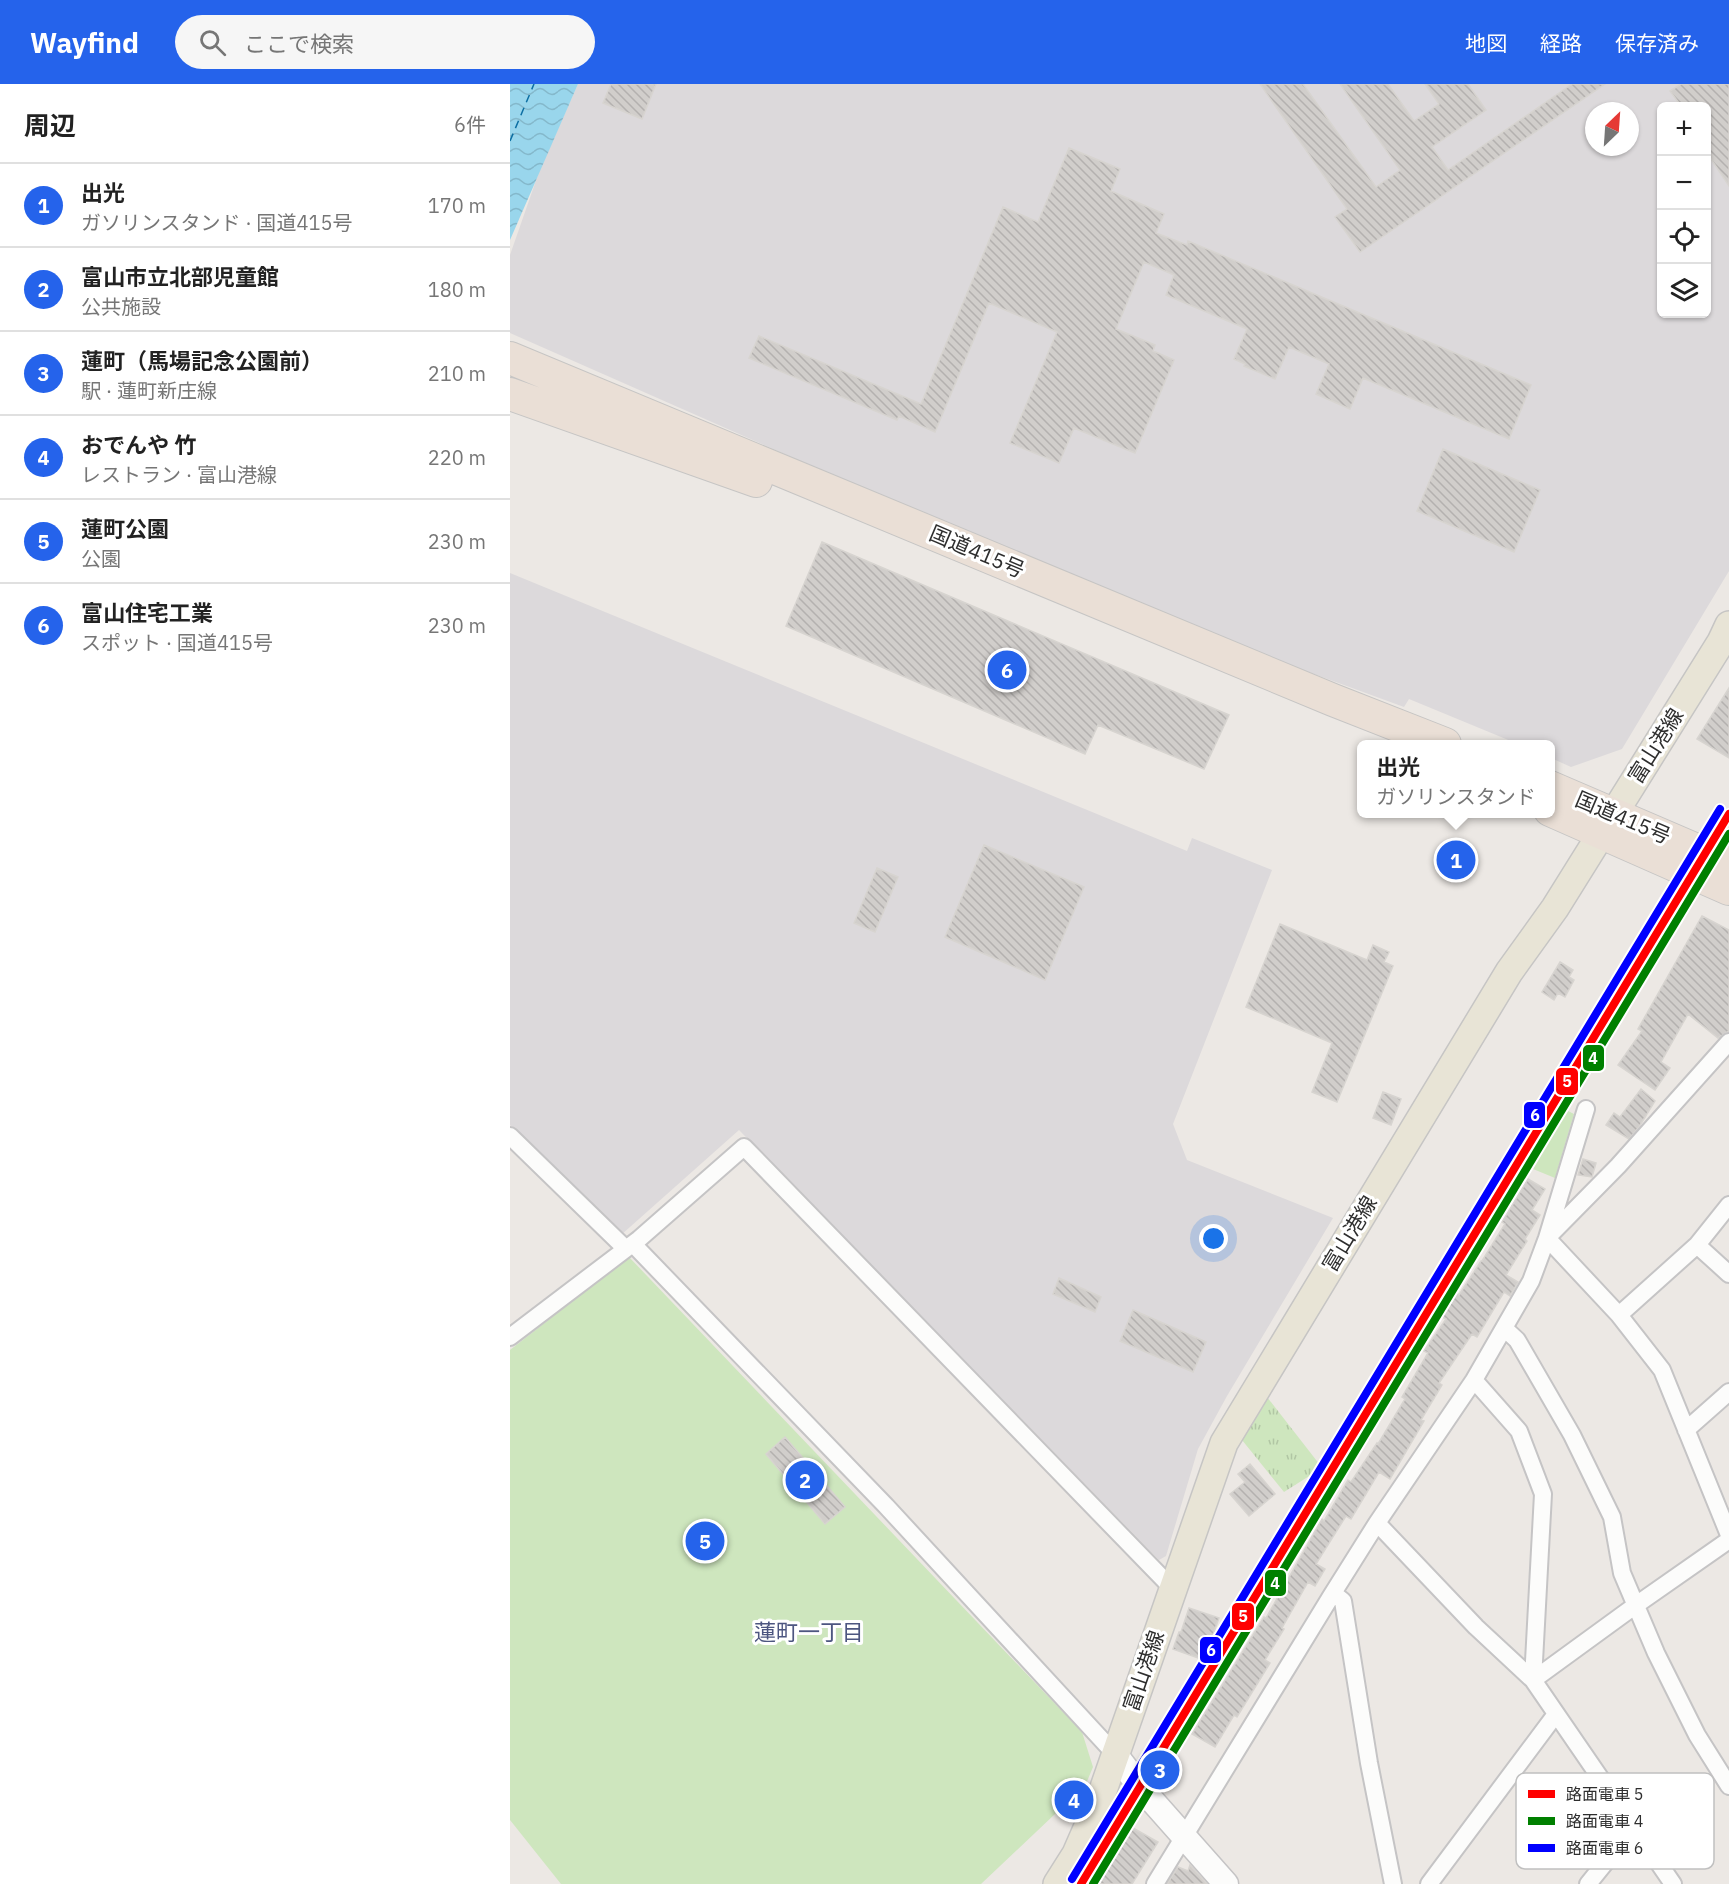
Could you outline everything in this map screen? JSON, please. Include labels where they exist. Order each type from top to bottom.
[{"type":"highway","name":"国道415号","points":[[510,358],[1311,691],[1435,740]]},
{"type":"highway","name":"国道415号","points":[[510,394],[753,480],[1382,740]]},
{"type":"highway","name":"国道415号","points":[[1555,790],[1608,823],[1729,889]]},
{"type":"highway","name":"国道415号","points":[[1555,811],[1608,823],[1729,864]]},
{"type":"main road","name":"富山港線","points":[[1057,1884],[1076,1854],[1100,1799],[1224,1443],[1509,972],[1555,908],[1721,642],[1729,625]]},
{"type":"main road","points":[[1115,1754],[1141,1788],[1226,1884]]},
{"type":"street","points":[[1547,1238],[1618,1166],[1729,1042]]},
{"type":"street","points":[[1155,1884],[1377,1523],[1474,1380],[1531,1281],[1547,1238],[1586,1109]]},
{"type":"street","points":[[510,1136],[629,1246],[886,1506],[1115,1754]]},
{"type":"street","points":[[510,1337],[629,1246],[744,1148],[1173,1589]]},
{"type":"street","points":[[1619,1315],[1697,1245],[1729,1205]]},
{"type":"street","points":[[1547,1238],[1619,1315],[1662,1370],[1729,1535]]},
{"type":"street","points":[[1697,1245],[1729,1274]]},
{"type":"street","points":[[1504,1328],[1517,1340],[1572,1435],[1612,1517],[1622,1573],[1656,1653],[1696,1735],[1729,1786]]},
{"type":"street","points":[[1474,1380],[1519,1431],[1543,1494],[1533,1680]]},
{"type":"street","points":[[1686,1430],[1729,1392]]},
{"type":"street","points":[[1377,1523],[1476,1628],[1533,1680],[1597,1773]]},
{"type":"street","points":[[1533,1680],[1729,1540]]},
{"type":"street","points":[[1333,1593],[1343,1601],[1393,1884]]},
{"type":"street","points":[[1429,1884],[1556,1714]]},
{"type":"street","points":[[1588,1884],[1600,1869]]},
{"type":"street","points":[[1663,1869],[1673,1884]]},
{"type":"shaded area","points":[[578,84],[1729,84],[1729,571],[1622,749],[1571,767],[1555,760],[1555,740],[1508,740],[1409,699],[1404,707],[1303,670],[814,467],[510,333],[510,255],[540,169]]},
{"type":"shaded area","points":[[510,573],[1187,851],[1192,838],[1272,870],[1173,1124],[1187,1160],[1333,1218],[1198,1449],[1166,1556],[1159,1560],[739,1130],[621,1235],[510,1125]]},
{"type":"green space","points":[[1566,1110],[1574,1114],[1555,1178],[1533,1169]]},
{"type":"green space","points":[[629,1257],[1082,1732],[1093,1767],[1083,1791],[1071,1790],[1055,1814],[981,1884],[561,1884],[510,1820],[510,1350]]},
{"type":"green space","points":[[1267,1397],[1320,1465],[1314,1473],[1284,1492],[1242,1440]]},
{"type":"water","points":[[510,84],[578,84],[510,240]]},
{"type":"building","points":[[611,84],[656,84],[642,119],[603,103]]},
{"type":"building","points":[[1260,84],[1303,84],[1376,187],[1400,170],[1340,84],[1388,84],[1414,121],[1439,104],[1425,84],[1468,84],[1486,110],[1432,147],[1448,170],[1572,84],[1605,84],[1360,252],[1335,217],[1347,209]]},
{"type":"building","points":[[1681,84],[1729,84],[1729,186],[1711,159],[1711,102],[1678,102],[1670,91]]},
{"type":"building","points":[[1069,148],[1120,169],[1111,191],[1164,214],[1156,233],[1187,245],[1188,241],[1531,385],[1509,439],[1363,378],[1350,409],[1316,394],[1329,364],[1289,347],[1275,379],[1244,366],[1245,364],[1234,359],[1247,329],[1166,295],[1174,275],[1144,262],[1116,329],[1155,345],[1153,351],[1174,360],[1135,453],[1074,428],[1059,463],[1010,443],[1057,332],[989,303],[935,432],[899,416],[897,420],[749,358],[759,336],[921,404],[1003,207],[1038,222]]},
{"type":"building","points":[[1443,449],[1540,490],[1514,552],[1417,511]]},
{"type":"building","points":[[822,542],[1229,715],[1204,769],[1098,725],[1085,754],[786,626]]},
{"type":"building","points":[[1729,688],[1729,758],[1697,739]]},
{"type":"building","points":[[984,845],[1084,887],[1045,980],[945,937]]},
{"type":"building","points":[[877,868],[898,877],[875,932],[854,923]]},
{"type":"building","points":[[1702,916],[1729,930],[1729,1031],[1718,1038],[1688,1014],[1661,1062],[1670,1068],[1655,1090],[1618,1065],[1642,1031],[1638,1029]]},
{"type":"building","points":[[1280,924],[1367,960],[1373,945],[1389,952],[1384,962],[1393,966],[1337,1102],[1312,1092],[1332,1043],[1246,1007]]},
{"type":"building","points":[[1560,962],[1573,970],[1569,977],[1574,980],[1565,997],[1558,993],[1554,1000],[1542,992]]},
{"type":"building","points":[[1641,1089],[1655,1101],[1629,1139],[1606,1125],[1614,1113],[1620,1117]]},
{"type":"building","points":[[1383,1092],[1401,1099],[1391,1125],[1373,1118]]},
{"type":"building","points":[[1583,1159],[1596,1163],[1592,1177],[1578,1175]]},
{"type":"building","points":[[1528,1179],[1545,1189],[1532,1210],[1540,1215],[1506,1275],[1518,1282],[1510,1296],[1504,1292],[1477,1337],[1472,1334],[1439,1383],[1442,1385],[1421,1420],[1424,1421],[1390,1479],[1379,1472],[1351,1519],[1346,1516],[1316,1564],[1325,1569],[1315,1586],[1308,1582],[1265,1660],[1270,1663],[1237,1717],[1234,1715],[1215,1747],[1192,1734],[1264,1617],[1266,1618],[1322,1519],[1324,1521],[1348,1480],[1351,1482],[1378,1444],[1405,1399],[1402,1397],[1428,1353],[1424,1351],[1446,1319],[1442,1317],[1482,1261],[1505,1224],[1502,1222]]},
{"type":"building","points":[[1059,1278],[1101,1297],[1095,1312],[1053,1294]]},
{"type":"building","points":[[1133,1310],[1206,1342],[1193,1372],[1120,1341]]},
{"type":"building","points":[[785,1437],[845,1507],[825,1524],[766,1454]]},
{"type":"building","points":[[1250,1464],[1275,1494],[1249,1516],[1230,1494],[1245,1482],[1238,1474]]},
{"type":"building","points":[[1189,1608],[1219,1618],[1204,1660],[1173,1649]]},
{"type":"building","points":[[1170,1719],[1180,1725],[1169,1756],[1153,1747]]},
{"type":"building","points":[[1133,1828],[1158,1842],[1132,1884],[1086,1884],[1106,1852],[1115,1858]]},
{"type":"building","points":[[1190,1865],[1207,1884],[1167,1884],[1178,1867],[1188,1871]]},
{"type":"ferry route","points":[[510,141],[534,84]]},
{"type":"tram line","name":"6","points":[[1072,1879],[1720,809]]},
{"type":"tram line","name":"5","points":[[1081,1884],[1729,814]]},
{"type":"tram line","name":"4","points":[[1093,1884],[1729,834]]},
{"type":"place","name":"富山住宅工業","points":[[1007,670]]},
{"type":"place","name":"出光","points":[[1456,860]]},
{"type":"place","name":"富山市立北部児童館","points":[[805,1480]]},
{"type":"place","name":"蓮町公園","points":[[705,1541]]},
{"type":"place","name":"蓮町（馬場記念公園前）","points":[[1160,1770]]},
{"type":"place","name":"おでんや 竹","points":[[1074,1800]]},
{"type":"district","name":"蓮町一丁目","points":[[809,1632]]}]
